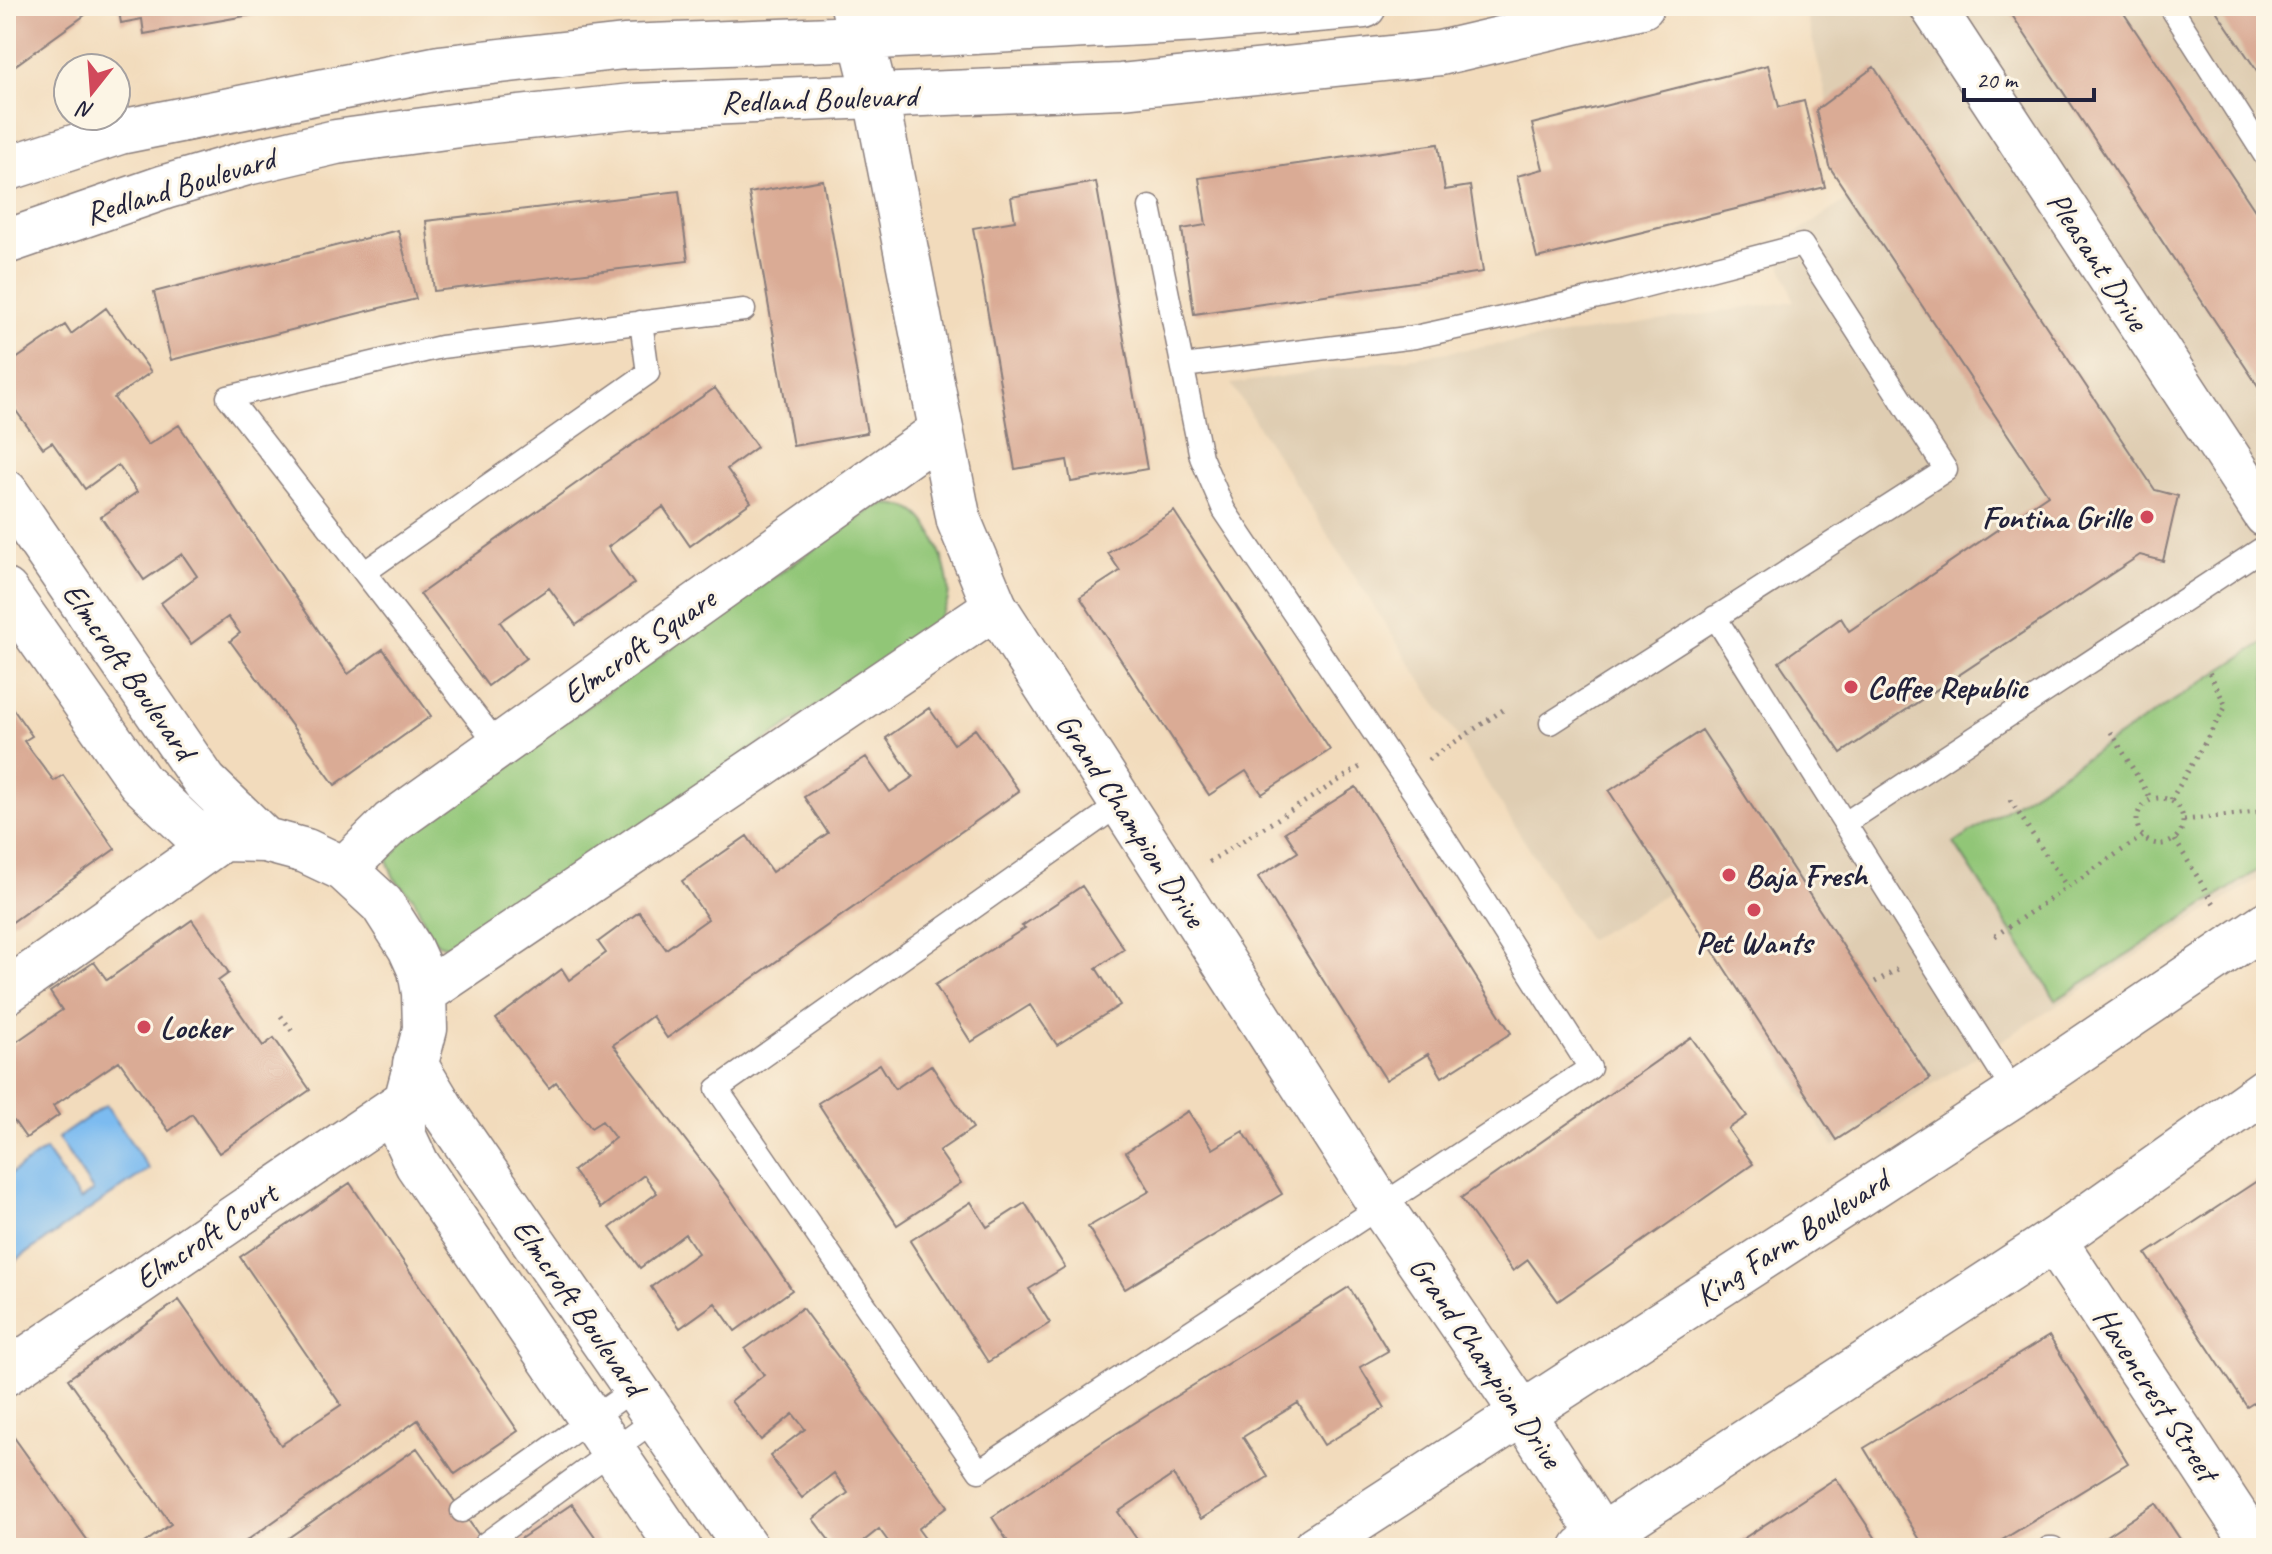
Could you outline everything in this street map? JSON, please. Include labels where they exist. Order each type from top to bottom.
[{"type":"street","name":"Redland Boulevard","points":[[6,169],[120,132],[439,68],[856,22],[1198,20],[1364,6]]},
{"type":"street","name":"Redland Boulevard","points":[[6,242],[165,187],[336,142],[632,106],[1121,86],[1440,53],[1642,6]]},
{"type":"street","name":"Pleasant Drive","points":[[1932,6],[2266,515]]},
{"type":"street","name":"Grand Champion Drive","points":[[856,22],[876,97],[959,521],[995,607],[1380,1205],[1523,1414],[1598,1544]]},
{"type":"street","name":"Elmcroft Square","points":[[344,869],[391,823],[941,431]]},
{"type":"street","name":"Elmcroft Boulevard","points":[[6,492],[205,782],[265,840]]},
{"type":"street","points":[[424,993],[995,607]]},
{"type":"street","name":"Elmcroft Boulevard","points":[[11,610],[140,782],[192,831],[222,839],[265,840],[306,851],[344,869],[382,904],[420,970],[424,993],[425,1029],[403,1113],[403,1134],[417,1164],[679,1548]]},
{"type":"street","points":[[6,992],[222,839]]},
{"type":"street","name":"King Farm Boulevard","points":[[1315,1548],[2015,1094],[2266,924]]},
{"type":"street","name":"Elmcroft Boulevard","points":[[411,1082],[444,1112],[746,1548]]},
{"type":"street","name":"Elmcroft Court","points":[[6,1373],[411,1082]]},
{"type":"street","points":[[1598,1544],[2054,1240],[2266,1090]]},
{"type":"street","name":"Havencrest Street","points":[[2054,1240],[2257,1548]]},
{"type":"lane","points":[[2170,6],[2266,157]]},
{"type":"lane","points":[[1120,804],[717,1089],[979,1471],[1590,1068],[1426,811],[1224,510],[1201,457],[1150,207]]},
{"type":"lane","points":[[1183,366],[1415,337],[1621,292],[1802,245],[1946,470],[1551,723]]},
{"type":"lane","points":[[499,746],[228,397],[441,347],[744,310]]},
{"type":"lane","points":[[365,572],[648,373],[641,322]]},
{"type":"lane","points":[[1847,822],[2266,546]]},
{"type":"lane","points":[[1715,617],[1847,822],[2015,1094]]},
{"type":"lane","points":[[485,1544],[602,1435],[646,1403]]},
{"type":"lane","points":[[462,1511],[602,1435],[646,1403]]},
{"type":"path","points":[[2171,800],[2226,706],[2208,670]]},
{"type":"path","points":[[1417,767],[1503,710]]},
{"type":"path","points":[[2111,732],[2151,799]]},
{"type":"path","points":[[1208,862],[1364,764]]},
{"type":"path","points":[[2151,799],[2171,800],[2180,809],[2183,827],[2175,840],[2155,844],[2138,831],[2137,816],[2151,799]]},
{"type":"path","points":[[2010,800],[2067,887]]},
{"type":"path","points":[[2184,820],[2266,811]]},
{"type":"path","points":[[1995,936],[2143,836]]},
{"type":"path","points":[[2175,840],[2216,908]]},
{"type":"path","points":[[281,1016],[292,1031]]},
{"type":"shaded area","points":[[1812,6],[2266,6],[2266,874],[1833,1147],[1678,888],[1588,940],[1231,384],[1794,301],[1775,247],[1851,197],[1805,9]]},
{"type":"green space","points":[[885,504],[904,507],[916,513],[926,523],[937,543],[949,590],[946,607],[932,627],[459,950],[438,944],[430,935],[414,899],[394,878],[388,863],[390,850],[445,805],[875,507]]},
{"type":"green space","points":[[2266,641],[2266,865],[2056,1000],[1954,843]]},
{"type":"water","points":[[106,1105],[149,1169],[6,1267],[6,1177],[45,1150],[80,1200],[93,1191],[58,1138]]},
{"type":"building","points":[[6,6],[78,6],[85,15],[6,72]]},
{"type":"building","points":[[118,6],[267,6],[268,12],[144,34],[142,19],[121,23]]},
{"type":"building","points":[[2006,6],[2119,6],[2266,227],[2266,398]]},
{"type":"building","points":[[2213,6],[2266,6],[2266,84]]},
{"type":"building","points":[[1768,65],[1779,107],[1804,101],[1825,187],[1537,258],[1517,176],[1543,169],[1532,124]]},
{"type":"building","points":[[1874,67],[2155,490],[2178,496],[2163,561],[2140,555],[1841,753],[1779,662],[1841,618],[1849,631],[2048,495],[1829,166],[1816,110]]},
{"type":"building","points":[[1438,144],[1445,190],[1470,186],[1483,272],[1194,314],[1182,229],[1206,225],[1199,178]]},
{"type":"building","points":[[823,180],[867,433],[793,446],[749,193]]},
{"type":"building","points":[[1096,182],[1147,469],[1071,482],[1067,460],[1015,469],[973,228],[1015,221],[1011,197]]},
{"type":"building","points":[[679,191],[688,261],[434,291],[426,221]]},
{"type":"building","points":[[398,230],[416,299],[171,360],[154,292]]},
{"type":"building","points":[[106,308],[151,372],[114,398],[148,445],[179,425],[348,674],[383,649],[431,716],[335,785],[230,641],[240,633],[228,617],[191,644],[161,603],[197,576],[182,554],[144,580],[101,517],[137,492],[118,465],[85,489],[52,442],[43,448],[6,397],[6,366],[65,325],[71,334]]},
{"type":"building","points":[[715,388],[757,447],[727,469],[751,502],[690,546],[663,507],[608,547],[634,584],[576,625],[549,588],[500,622],[526,658],[488,686],[420,594]]},
{"type":"building","points":[[1174,511],[1330,750],[1262,794],[1246,771],[1209,795],[1080,597],[1120,571],[1108,553]]},
{"type":"building","points":[[6,699],[32,736],[24,741],[54,781],[63,775],[115,849],[8,925],[6,922]]},
{"type":"building","points":[[929,708],[954,744],[975,729],[1019,791],[667,1038],[652,1016],[613,1045],[731,1200],[792,1290],[735,1331],[715,1303],[680,1328],[651,1287],[698,1253],[685,1234],[640,1268],[610,1228],[657,1193],[644,1175],[601,1208],[573,1171],[615,1138],[602,1121],[591,1128],[556,1082],[549,1088],[496,1019],[562,969],[569,980],[606,953],[598,942],[639,912],[666,949],[708,919],[682,881],[747,836],[772,872],[828,833],[804,797],[866,757],[890,792],[913,777],[886,738]]},
{"type":"building","points":[[1702,730],[1930,1079],[1836,1140],[1609,791]]},
{"type":"building","points":[[1356,787],[1511,1033],[1442,1077],[1428,1054],[1386,1080],[1258,877],[1298,852],[1285,832]]},
{"type":"building","points":[[1082,886],[1124,949],[1096,968],[1120,1005],[1057,1045],[1030,1005],[971,1042],[935,985],[1025,928],[1022,926]]},
{"type":"building","name":"Locker","points":[[192,920],[229,973],[218,981],[263,1046],[274,1038],[310,1090],[219,1153],[192,1114],[169,1131],[119,1061],[53,1106],[59,1115],[26,1138],[14,1121],[6,1126],[6,1049],[62,1010],[50,992],[94,962],[107,980]]},
{"type":"building","points":[[1691,1037],[1747,1116],[1728,1129],[1753,1164],[1558,1301],[1528,1260],[1513,1271],[1461,1198]]},
{"type":"building","points":[[880,1064],[895,1089],[931,1065],[973,1128],[939,1151],[961,1183],[897,1225],[818,1103]]},
{"type":"building","points":[[1188,1111],[1213,1149],[1243,1131],[1282,1194],[1125,1289],[1088,1227],[1150,1191],[1126,1152]]},
{"type":"building","points":[[2266,1175],[2266,1395],[2247,1407],[2146,1254]]},
{"type":"building","points":[[350,1183],[518,1431],[455,1474],[418,1420],[236,1548],[137,1548],[171,1524],[68,1379],[179,1300],[281,1445],[341,1405],[240,1257]]},
{"type":"building","points":[[971,1202],[987,1227],[1025,1203],[1065,1267],[1029,1289],[1050,1323],[988,1362],[910,1241]]},
{"type":"building","points":[[1349,1287],[1388,1351],[1360,1367],[1385,1408],[1324,1445],[1298,1403],[1243,1437],[1268,1477],[1201,1519],[1173,1475],[1118,1512],[1143,1548],[1012,1548],[992,1517],[1108,1439]]},
{"type":"building","points":[[802,1308],[948,1506],[918,1529],[932,1548],[893,1548],[879,1529],[855,1548],[835,1548],[813,1519],[848,1493],[834,1473],[802,1498],[770,1456],[805,1429],[793,1414],[761,1440],[731,1401],[764,1375],[745,1349]]},
{"type":"building","points":[[2049,1336],[2128,1463],[1989,1548],[1925,1548],[1864,1448]]},
{"type":"building","points":[[6,1426],[93,1548],[6,1548]]},
{"type":"building","points":[[2266,1430],[2266,1450],[2257,1437]]},
{"type":"building","points":[[417,1448],[488,1548],[274,1548]]},
{"type":"building","points":[[1836,1478],[1882,1548],[1729,1548]]},
{"type":"building","points":[[2156,1503],[2186,1548],[2092,1548],[2091,1546]]},
{"type":"building","points":[[572,1504],[603,1548],[507,1548]]},
{"type":"place","name":"Fontina Grille","points":[[2147,517]]},
{"type":"place","name":"Coffee Republic","points":[[1851,687]]},
{"type":"place","name":"Baja Fresh","points":[[1729,875]]},
{"type":"place","name":"Pet Wants","points":[[1754,910]]},
{"type":"place","name":"Locker","points":[[144,1027]]}]
